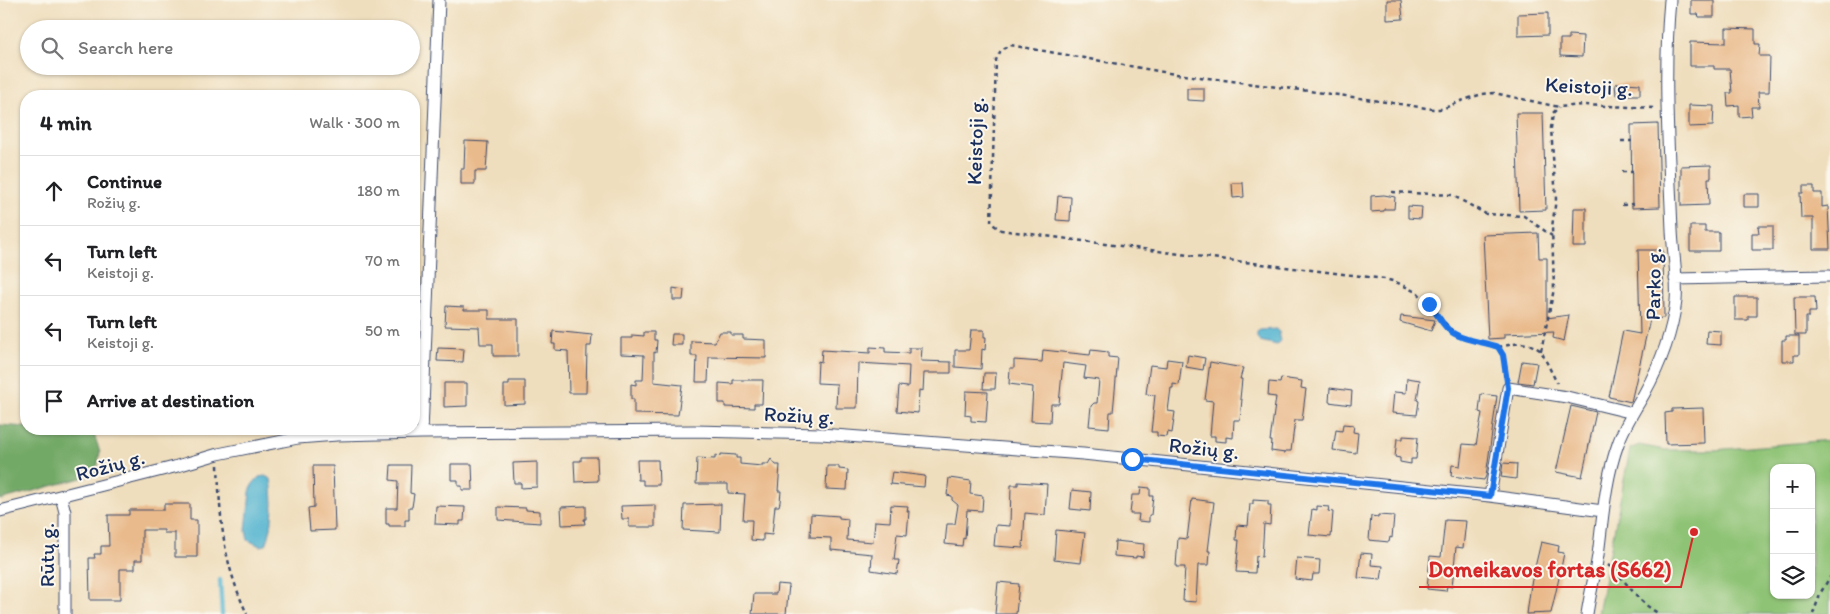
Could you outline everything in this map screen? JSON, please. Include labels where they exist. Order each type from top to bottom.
[{"type":"street","points":[[422,433],[439,0]]},
{"type":"street","name":"Parko g.","points":[[1587,614],[1598,556],[1606,488],[1618,444],[1625,426],[1654,374],[1670,334],[1676,300],[1668,108],[1667,49],[1670,0]]},
{"type":"street","points":[[1675,278],[1830,276]]},
{"type":"street","points":[[1490,496],[1508,388],[1567,396],[1633,413]]},
{"type":"street","name":"Rožių g.","points":[[422,433],[694,431],[822,434],[1083,454],[1490,496],[1603,510]]},
{"type":"street","name":"Rožių g.","points":[[0,512],[218,454],[268,443],[306,437],[364,435]]},
{"type":"street","name":"Rūtų g.","points":[[61,496],[64,512],[65,614]]},
{"type":"path","name":"Keistoji g.","points":[[1498,347],[1459,336],[1453,332],[1418,293],[1396,282],[1385,279],[1001,230],[991,223],[996,60],[1001,50],[1010,45],[1169,73],[1329,93],[1410,107],[1442,109],[1482,94],[1494,93],[1559,107],[1583,105],[1668,108]]},
{"type":"path","points":[[1559,107],[1554,113],[1551,128],[1556,199],[1552,236],[1554,289],[1542,351],[1554,379],[1567,396]]},
{"type":"path","points":[[1621,141],[1632,141]]},
{"type":"path","points":[[1622,172],[1633,172]]},
{"type":"path","points":[[1392,192],[1452,195],[1486,214],[1524,216],[1552,236]]},
{"type":"path","points":[[1622,204],[1634,204]]},
{"type":"path","points":[[1508,388],[1503,355],[1498,347],[1512,343],[1530,344],[1542,351]]},
{"type":"path","points":[[218,454],[219,498],[224,542],[236,590],[247,614]]},
{"type":"path","points":[[1598,556],[1615,570],[1653,612],[1660,614]]},
{"type":"path","points":[[1813,614],[1820,592],[1830,577]]},
{"type":"green space","points":[[0,425],[20,427],[20,435],[94,435],[100,452],[96,474],[0,500]]},
{"type":"green space","points":[[1830,440],[1830,614],[1598,614],[1630,449],[1639,445],[1665,450],[1714,450]]},
{"type":"water","points":[[1276,329],[1279,332],[1281,341],[1277,345],[1260,341],[1257,338],[1257,332],[1260,330]]},
{"type":"water","points":[[265,476],[271,479],[273,513],[269,538],[266,545],[260,546],[248,540],[246,531],[252,485],[259,477]]},
{"type":"building","points":[[1387,0],[1401,0],[1403,19],[1387,20]]},
{"type":"building","points":[[1691,0],[1714,0],[1714,17],[1699,17],[1698,14],[1691,14]]},
{"type":"building","points":[[1548,13],[1548,35],[1518,36],[1518,14]]},
{"type":"building","points":[[1726,28],[1755,29],[1755,44],[1760,44],[1759,56],[1770,56],[1769,92],[1758,92],[1759,107],[1751,107],[1752,116],[1739,117],[1739,105],[1728,106],[1727,93],[1732,93],[1730,69],[1714,69],[1714,66],[1690,66],[1690,42],[1726,43]]},
{"type":"building","points":[[1569,35],[1583,36],[1582,57],[1560,56],[1560,39],[1569,39]]},
{"type":"building","points":[[1615,84],[1640,84],[1640,95],[1616,95]]},
{"type":"building","points":[[1187,88],[1204,88],[1204,101],[1187,100]]},
{"type":"building","points":[[1689,105],[1714,106],[1713,126],[1689,127]]},
{"type":"building","points":[[1516,113],[1543,113],[1546,210],[1519,211]]},
{"type":"building","points":[[1658,124],[1660,207],[1632,208],[1631,125]]},
{"type":"building","points":[[465,141],[488,142],[486,171],[475,171],[475,184],[461,184],[461,169],[464,169]]},
{"type":"building","points":[[1711,165],[1711,178],[1708,178],[1709,205],[1681,206],[1681,166]]},
{"type":"building","points":[[1232,183],[1243,183],[1244,197],[1233,198]]},
{"type":"building","points":[[1803,186],[1814,186],[1814,193],[1822,193],[1822,207],[1828,206],[1830,249],[1813,249],[1813,218],[1801,218],[1800,193],[1803,193]]},
{"type":"building","points":[[1744,194],[1759,194],[1759,207],[1744,207]]},
{"type":"building","points":[[1384,195],[1395,197],[1394,209],[1371,212],[1371,196]]},
{"type":"building","points":[[1058,196],[1071,197],[1070,221],[1056,220]]},
{"type":"building","points":[[1408,206],[1422,207],[1421,219],[1408,218]]},
{"type":"building","points":[[1574,208],[1586,208],[1586,247],[1573,247]]},
{"type":"building","points":[[1690,226],[1705,226],[1705,232],[1719,232],[1719,251],[1690,251]]},
{"type":"building","points":[[1758,226],[1773,226],[1773,250],[1752,250],[1752,233],[1759,233]]},
{"type":"building","points":[[1538,233],[1539,258],[1547,258],[1547,318],[1569,315],[1564,341],[1553,338],[1554,332],[1504,334],[1504,338],[1488,339],[1483,235]]},
{"type":"building","points":[[1638,250],[1663,250],[1664,318],[1650,319],[1631,402],[1609,397],[1623,331],[1640,334]]},
{"type":"building","points":[[673,288],[684,290],[683,300],[673,300]]},
{"type":"building","points":[[1735,297],[1757,297],[1757,316],[1748,316],[1748,320],[1735,320]]},
{"type":"building","points":[[1794,297],[1815,297],[1816,312],[1809,312],[1809,317],[1806,317],[1806,335],[1795,335]]},
{"type":"building","points":[[446,306],[464,307],[464,310],[489,310],[489,319],[518,319],[518,356],[493,356],[493,344],[480,344],[479,327],[445,326]]},
{"type":"building","points":[[1401,316],[1435,320],[1431,331],[1400,322]]},
{"type":"building","points":[[971,330],[984,330],[984,337],[986,337],[985,350],[982,349],[981,369],[955,367],[955,350],[969,350]]},
{"type":"building","points":[[1707,330],[1721,331],[1721,345],[1706,344]]},
{"type":"building","points":[[553,331],[592,335],[591,346],[587,346],[586,393],[569,393],[568,351],[555,350],[555,344],[552,344]]},
{"type":"building","points":[[644,332],[654,332],[654,340],[657,340],[656,353],[654,352],[654,382],[682,385],[678,415],[634,414],[631,384],[636,385],[636,380],[643,380],[644,355],[621,354],[621,338],[632,338],[632,335],[644,336]]},
{"type":"building","points":[[720,332],[731,332],[731,335],[743,335],[743,339],[766,340],[766,358],[709,357],[708,382],[696,382],[697,356],[691,356],[691,341],[715,342]]},
{"type":"building","points":[[672,334],[682,334],[682,345],[671,345]]},
{"type":"building","points":[[1786,336],[1799,336],[1799,355],[1794,355],[1794,361],[1782,361],[1782,340],[1786,340]]},
{"type":"building","points":[[870,347],[885,348],[885,352],[909,353],[909,348],[922,348],[921,361],[951,362],[951,373],[924,373],[923,391],[919,390],[918,413],[897,411],[899,386],[908,387],[909,366],[858,363],[857,408],[836,408],[837,384],[817,383],[818,361],[821,362],[822,350],[870,353]]},
{"type":"building","points":[[438,348],[464,349],[463,362],[437,361]]},
{"type":"building","points":[[1043,350],[1090,355],[1091,350],[1108,352],[1108,357],[1118,358],[1113,412],[1110,412],[1109,428],[1089,426],[1091,406],[1097,403],[1099,380],[1084,378],[1086,366],[1063,363],[1059,404],[1051,404],[1050,422],[1031,421],[1033,387],[1009,384],[1010,368],[1014,368],[1014,360],[1042,362]]},
{"type":"building","points":[[1188,355],[1205,358],[1203,370],[1186,367]]},
{"type":"building","points":[[1167,359],[1182,361],[1179,385],[1173,384],[1173,388],[1171,388],[1168,411],[1175,412],[1172,433],[1168,432],[1167,437],[1157,436],[1157,432],[1151,432],[1155,395],[1146,394],[1150,365],[1166,367]]},
{"type":"building","points":[[1522,361],[1537,363],[1533,384],[1518,382]]},
{"type":"building","points":[[1210,362],[1243,368],[1240,379],[1242,379],[1240,399],[1242,399],[1240,420],[1234,420],[1233,438],[1226,437],[1226,442],[1215,441],[1215,436],[1210,436],[1213,401],[1205,400]]},
{"type":"building","points":[[984,373],[996,373],[995,389],[983,389]]},
{"type":"building","points":[[1281,378],[1302,381],[1301,388],[1306,389],[1302,420],[1295,420],[1291,451],[1285,451],[1285,453],[1271,451],[1272,441],[1270,441],[1276,397],[1268,396],[1269,382],[1280,383]]},
{"type":"building","points":[[1407,378],[1420,380],[1417,415],[1392,413],[1394,392],[1406,393]]},
{"type":"building","points":[[733,380],[763,380],[762,404],[754,404],[754,408],[725,407],[725,403],[719,403],[719,383],[733,384]]},
{"type":"building","points":[[509,381],[525,381],[525,404],[504,405],[504,385],[509,385]]},
{"type":"building","points":[[444,383],[467,383],[467,406],[444,407]]},
{"type":"building","points":[[1330,388],[1352,391],[1351,405],[1329,402]]},
{"type":"building","points":[[966,391],[988,392],[986,422],[971,421],[971,416],[965,415]]},
{"type":"building","points":[[1481,394],[1497,396],[1486,476],[1484,480],[1451,476],[1452,465],[1460,466],[1463,444],[1476,445],[1482,413],[1479,412]]},
{"type":"building","points":[[1571,406],[1596,412],[1582,477],[1556,472]]},
{"type":"building","points":[[1703,408],[1704,443],[1666,444],[1665,413],[1672,412],[1672,409]]},
{"type":"building","points":[[1343,424],[1354,425],[1353,432],[1358,433],[1356,453],[1333,450],[1336,430],[1342,431]]},
{"type":"building","points":[[1403,436],[1418,437],[1416,459],[1411,459],[1411,464],[1400,462],[1400,458],[1395,457],[1397,439],[1403,439]]},
{"type":"building","points":[[721,454],[736,455],[736,458],[740,458],[740,464],[762,466],[762,464],[768,464],[771,459],[776,465],[780,465],[778,491],[781,491],[780,502],[779,506],[775,506],[772,535],[763,534],[763,541],[751,540],[752,520],[743,520],[745,494],[728,493],[728,484],[696,484],[697,458],[715,459],[715,455],[721,456]]},
{"type":"building","points":[[581,457],[597,457],[598,481],[575,482],[574,461],[581,461]]},
{"type":"building","points":[[637,460],[658,460],[659,485],[643,485],[643,480],[638,480]]},
{"type":"building","points":[[537,462],[537,487],[521,488],[521,483],[514,483],[513,463]]},
{"type":"building","points":[[1503,463],[1517,464],[1516,479],[1501,477]]},
{"type":"building","points":[[451,464],[472,464],[473,490],[462,490],[462,486],[458,486],[458,480],[451,480]]},
{"type":"building","points":[[391,465],[411,465],[410,493],[414,494],[412,507],[409,507],[409,520],[405,520],[405,526],[389,526],[389,524],[386,524],[386,508],[397,508],[398,481],[390,480]]},
{"type":"building","points":[[313,466],[333,466],[335,530],[310,531],[308,508],[314,507]]},
{"type":"building","points":[[827,466],[839,466],[839,469],[848,470],[847,490],[826,489]]},
{"type":"building","points":[[892,472],[925,476],[924,487],[890,484]]},
{"type":"building","points":[[949,478],[971,481],[970,494],[983,496],[982,511],[967,510],[965,539],[963,538],[962,546],[945,544],[947,524],[955,524],[958,505],[952,500],[952,496],[947,495]]},
{"type":"building","points":[[1018,482],[1047,484],[1045,515],[1025,513],[1023,548],[994,546],[996,525],[1010,526],[1011,485],[1018,485]]},
{"type":"building","points":[[1141,487],[1150,488],[1150,496],[1153,496],[1149,522],[1138,521],[1139,514],[1130,514],[1132,495],[1140,495]]},
{"type":"building","points":[[1072,490],[1091,492],[1090,511],[1070,509]]},
{"type":"building","points":[[1192,499],[1214,502],[1208,551],[1210,551],[1209,565],[1198,565],[1196,602],[1183,601],[1185,567],[1176,567],[1178,538],[1187,539]]},
{"type":"building","points":[[1253,500],[1268,501],[1268,505],[1271,505],[1270,525],[1264,524],[1262,557],[1256,556],[1255,573],[1236,572],[1239,540],[1236,540],[1237,525],[1248,526],[1250,504],[1253,504]]},
{"type":"building","points":[[164,504],[190,504],[190,520],[197,520],[197,557],[175,557],[175,533],[164,533],[164,530],[142,530],[142,560],[135,560],[135,569],[120,569],[120,600],[90,600],[89,558],[95,558],[94,554],[101,554],[101,546],[109,546],[108,515],[129,515],[129,510],[164,510]]},
{"type":"building","points":[[721,504],[720,532],[683,530],[684,505]]},
{"type":"building","points":[[655,505],[655,527],[629,527],[629,519],[622,519],[621,506]]},
{"type":"building","points":[[891,505],[908,506],[907,511],[909,511],[907,535],[897,534],[894,560],[899,560],[897,574],[871,570],[872,554],[831,550],[831,538],[810,537],[811,514],[839,516],[839,518],[848,519],[847,540],[873,542],[875,521],[890,522]]},
{"type":"building","points":[[436,506],[465,507],[464,521],[460,521],[460,525],[435,524]]},
{"type":"building","points":[[586,506],[585,524],[562,525],[561,507]]},
{"type":"building","points":[[1317,506],[1329,507],[1328,511],[1333,512],[1331,537],[1309,535],[1312,509],[1317,510]]},
{"type":"building","points":[[498,507],[526,508],[526,510],[540,511],[540,523],[498,520]]},
{"type":"building","points":[[1378,515],[1394,516],[1392,538],[1390,537],[1389,542],[1369,540],[1371,516],[1378,517]]},
{"type":"building","points":[[1445,520],[1466,521],[1463,548],[1456,547],[1452,587],[1447,586],[1446,591],[1427,589],[1430,556],[1441,557]]},
{"type":"building","points":[[1056,530],[1085,533],[1081,563],[1054,560]]},
{"type":"building","points":[[1115,541],[1144,544],[1143,557],[1114,556]]},
{"type":"building","points":[[1541,542],[1559,546],[1558,552],[1564,553],[1551,613],[1527,614],[1531,584]]},
{"type":"building","points":[[1361,553],[1372,554],[1371,565],[1383,566],[1381,580],[1358,578]]},
{"type":"building","points":[[1297,558],[1320,560],[1319,574],[1313,574],[1312,581],[1295,579]]},
{"type":"building","points":[[998,582],[1019,584],[1016,614],[995,614]]},
{"type":"building","points":[[777,584],[789,585],[786,614],[752,614],[754,594],[776,594]]},
{"type":"waterway","points":[[220,580],[222,614]]},
{"type":"place","name":"Domeikavos fortas (S662)","points":[[1694,532]]},
{"type":"route","points":[[1132,459],[1490,496],[1508,388],[1502,351],[1498,347],[1485,342],[1459,336],[1448,329],[1429,304]]}]
